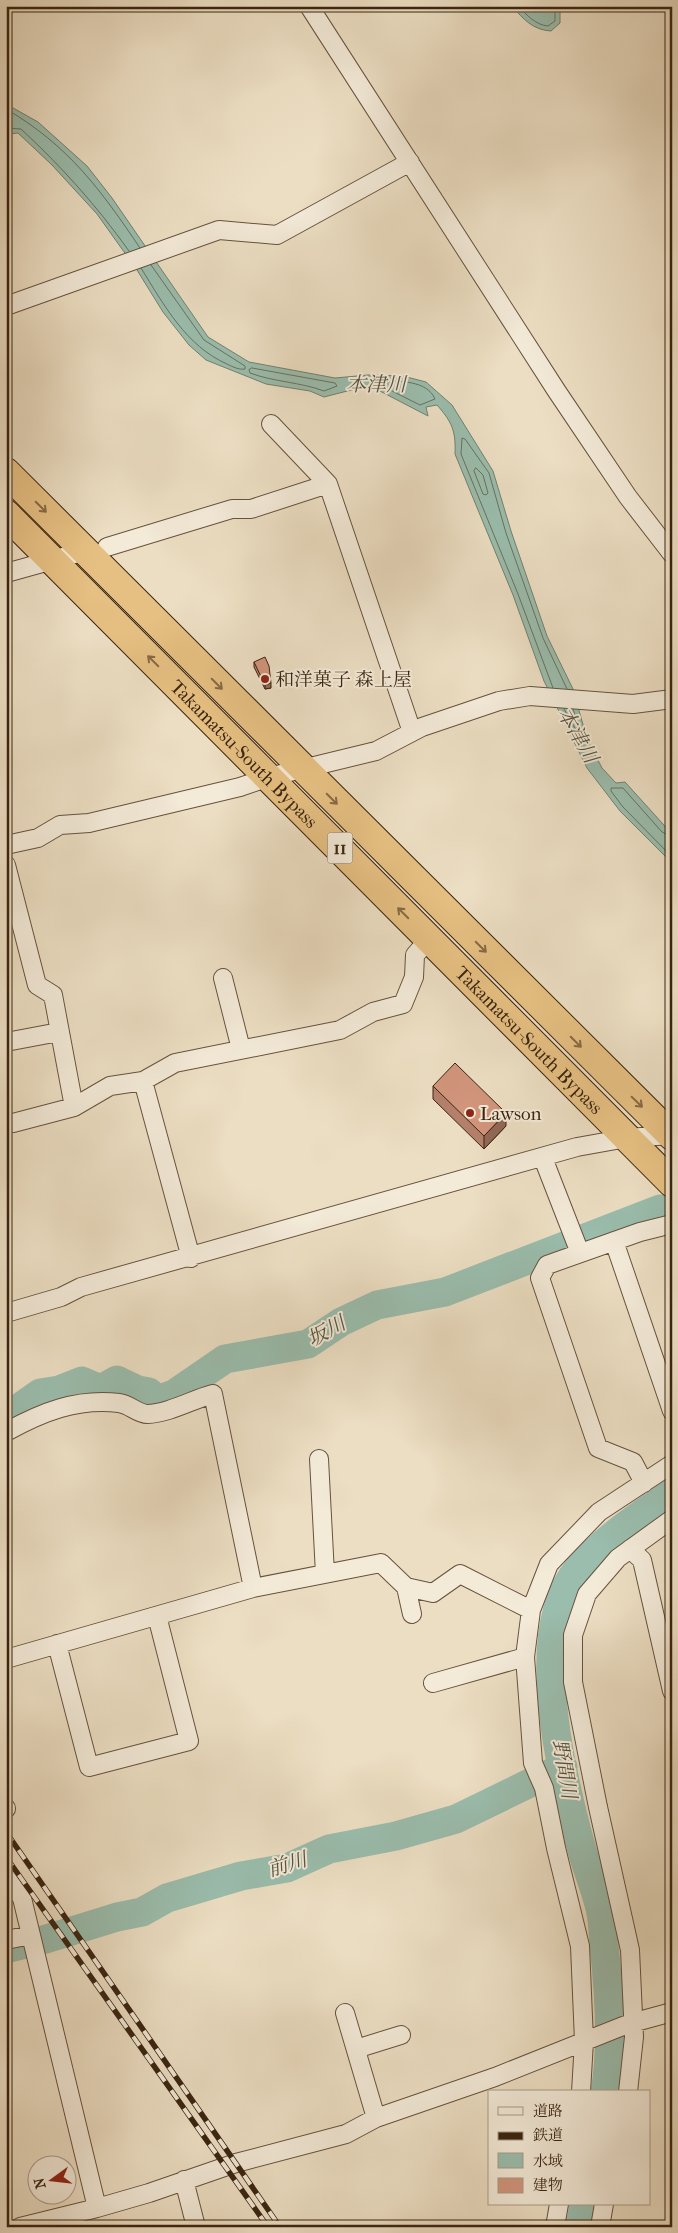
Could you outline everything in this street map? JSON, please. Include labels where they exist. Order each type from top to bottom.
[{"type":"highway","name":"Takamatsu-South Bypass","points":[[6,472],[96,549],[302,769],[671,1136]]},
{"type":"highway","name":"Takamatsu-South Bypass","points":[[6,514],[672,1183]]},
{"type":"street","points":[[309,6],[556,390],[628,497],[672,554]]},
{"type":"street","points":[[6,306],[219,230],[277,235],[410,162]]},
{"type":"street","points":[[271,424],[328,484],[412,732]]},
{"type":"street","points":[[6,573],[232,509],[250,509],[328,484]]},
{"type":"street","points":[[6,845],[38,838],[60,826],[89,823],[240,787],[269,777],[376,751],[412,732],[499,700],[530,696],[647,704],[672,699]]},
{"type":"street","points":[[6,865],[37,985],[52,995],[74,1107]]},
{"type":"street","points":[[6,1123],[13,1123],[74,1107],[110,1086],[143,1080],[175,1063],[340,1030],[373,1012],[403,1004],[414,977],[415,955],[429,939]]},
{"type":"street","points":[[223,978],[241,1049]]},
{"type":"street","points":[[6,1042],[59,1032]]},
{"type":"street","points":[[143,1080],[191,1258]]},
{"type":"street","points":[[6,1313],[61,1297],[81,1287],[191,1258],[577,1147],[627,1138],[671,1136]]},
{"type":"street","points":[[543,1158],[577,1244]]},
{"type":"street","points":[[644,1482],[633,1462],[598,1448],[540,1278],[546,1265],[577,1244],[614,1241],[672,1224]]},
{"type":"street","points":[[614,1241],[672,1411]]},
{"type":"street","points":[[6,1432],[39,1414],[82,1402],[121,1403],[145,1414],[166,1411],[213,1394],[253,1588]]},
{"type":"street","points":[[319,1459],[325,1574]]},
{"type":"street","points":[[581,2090],[587,2039],[580,1946],[556,1848],[544,1788],[533,1764],[525,1657],[531,1610],[549,1564],[599,1512],[672,1464]]},
{"type":"street","points":[[628,2090],[634,2037],[630,2023],[630,1950],[598,1807],[573,1682],[573,1635],[587,1594],[618,1558],[672,1519]]},
{"type":"street","points":[[630,1549],[642,1560],[672,1691]]},
{"type":"street","points":[[6,1659],[253,1588],[381,1563],[406,1587],[433,1593],[460,1574],[531,1610]]},
{"type":"street","points":[[406,1587],[412,1614]]},
{"type":"street","points":[[57,1644],[89,1767],[189,1741],[157,1616]]},
{"type":"street","points":[[433,1683],[525,1657]]},
{"type":"street","points":[[6,1876],[22,1898],[97,2208]]},
{"type":"street","points":[[6,1940],[31,1935]]},
{"type":"street","points":[[20,2227],[97,2208],[236,2163],[346,2134],[376,2118],[495,2077],[587,2039],[630,2023],[672,2012]]},
{"type":"street","points":[[345,2013],[376,2118]]},
{"type":"street","points":[[356,2049],[401,2035]]},
{"type":"street","points":[[184,2180],[196,2227]]},
{"type":"street","points":[[555,2227],[559,2206]]},
{"type":"street","points":[[600,2227],[604,2206]]},
{"type":"water","points":[[512,6],[560,6],[560,23],[551,31],[539,28],[524,19]]},
{"type":"water","name":"本津川","points":[[6,104],[38,122],[87,166],[112,198],[208,337],[249,362],[335,378],[368,375],[403,376],[426,382],[452,405],[493,471],[511,531],[547,636],[573,689],[587,739],[602,768],[616,783],[625,782],[672,834],[672,863],[620,811],[587,768],[544,681],[513,595],[455,454],[455,439],[452,427],[437,405],[426,407],[428,416],[376,389],[359,388],[324,397],[310,391],[266,384],[206,360],[189,345],[163,312],[137,270],[97,214],[52,165],[18,133],[9,134],[6,132]]},
{"type":"building","name":"和洋菓子 森上屋","points":[[265,657],[269,666],[271,683],[265,685],[254,662]]},
{"type":"building","name":"Lawson","points":[[455,1063],[506,1113],[484,1136],[433,1086]]},
{"type":"waterway","name":"坂川","points":[[6,1417],[40,1393],[59,1390],[82,1381],[101,1389],[117,1380],[138,1390],[149,1392],[157,1400],[174,1394],[225,1359],[308,1344],[341,1322],[377,1305],[445,1292],[660,1209]]},
{"type":"waterway","name":"前川","points":[[605,2090],[609,2057],[609,2019],[601,1913],[574,1820],[558,1746],[551,1666],[553,1629],[562,1596],[578,1569],[610,1537],[672,1493]]},
{"type":"waterway","name":"前川","points":[[6,1949],[117,1917],[142,1912],[167,1898],[241,1876],[287,1868],[329,1849],[396,1836],[456,1819],[563,1767]]},
{"type":"waterway","name":"野間川","points":[[580,2227],[584,2206]]},
{"type":"railway","points":[[6,1832],[280,2227]]},
{"type":"railway","points":[[6,1857],[268,2227]]},
{"type":"place","name":"和洋菓子 森上屋","points":[[265,679]]},
{"type":"place","name":"Lawson","points":[[470,1113]]}]
